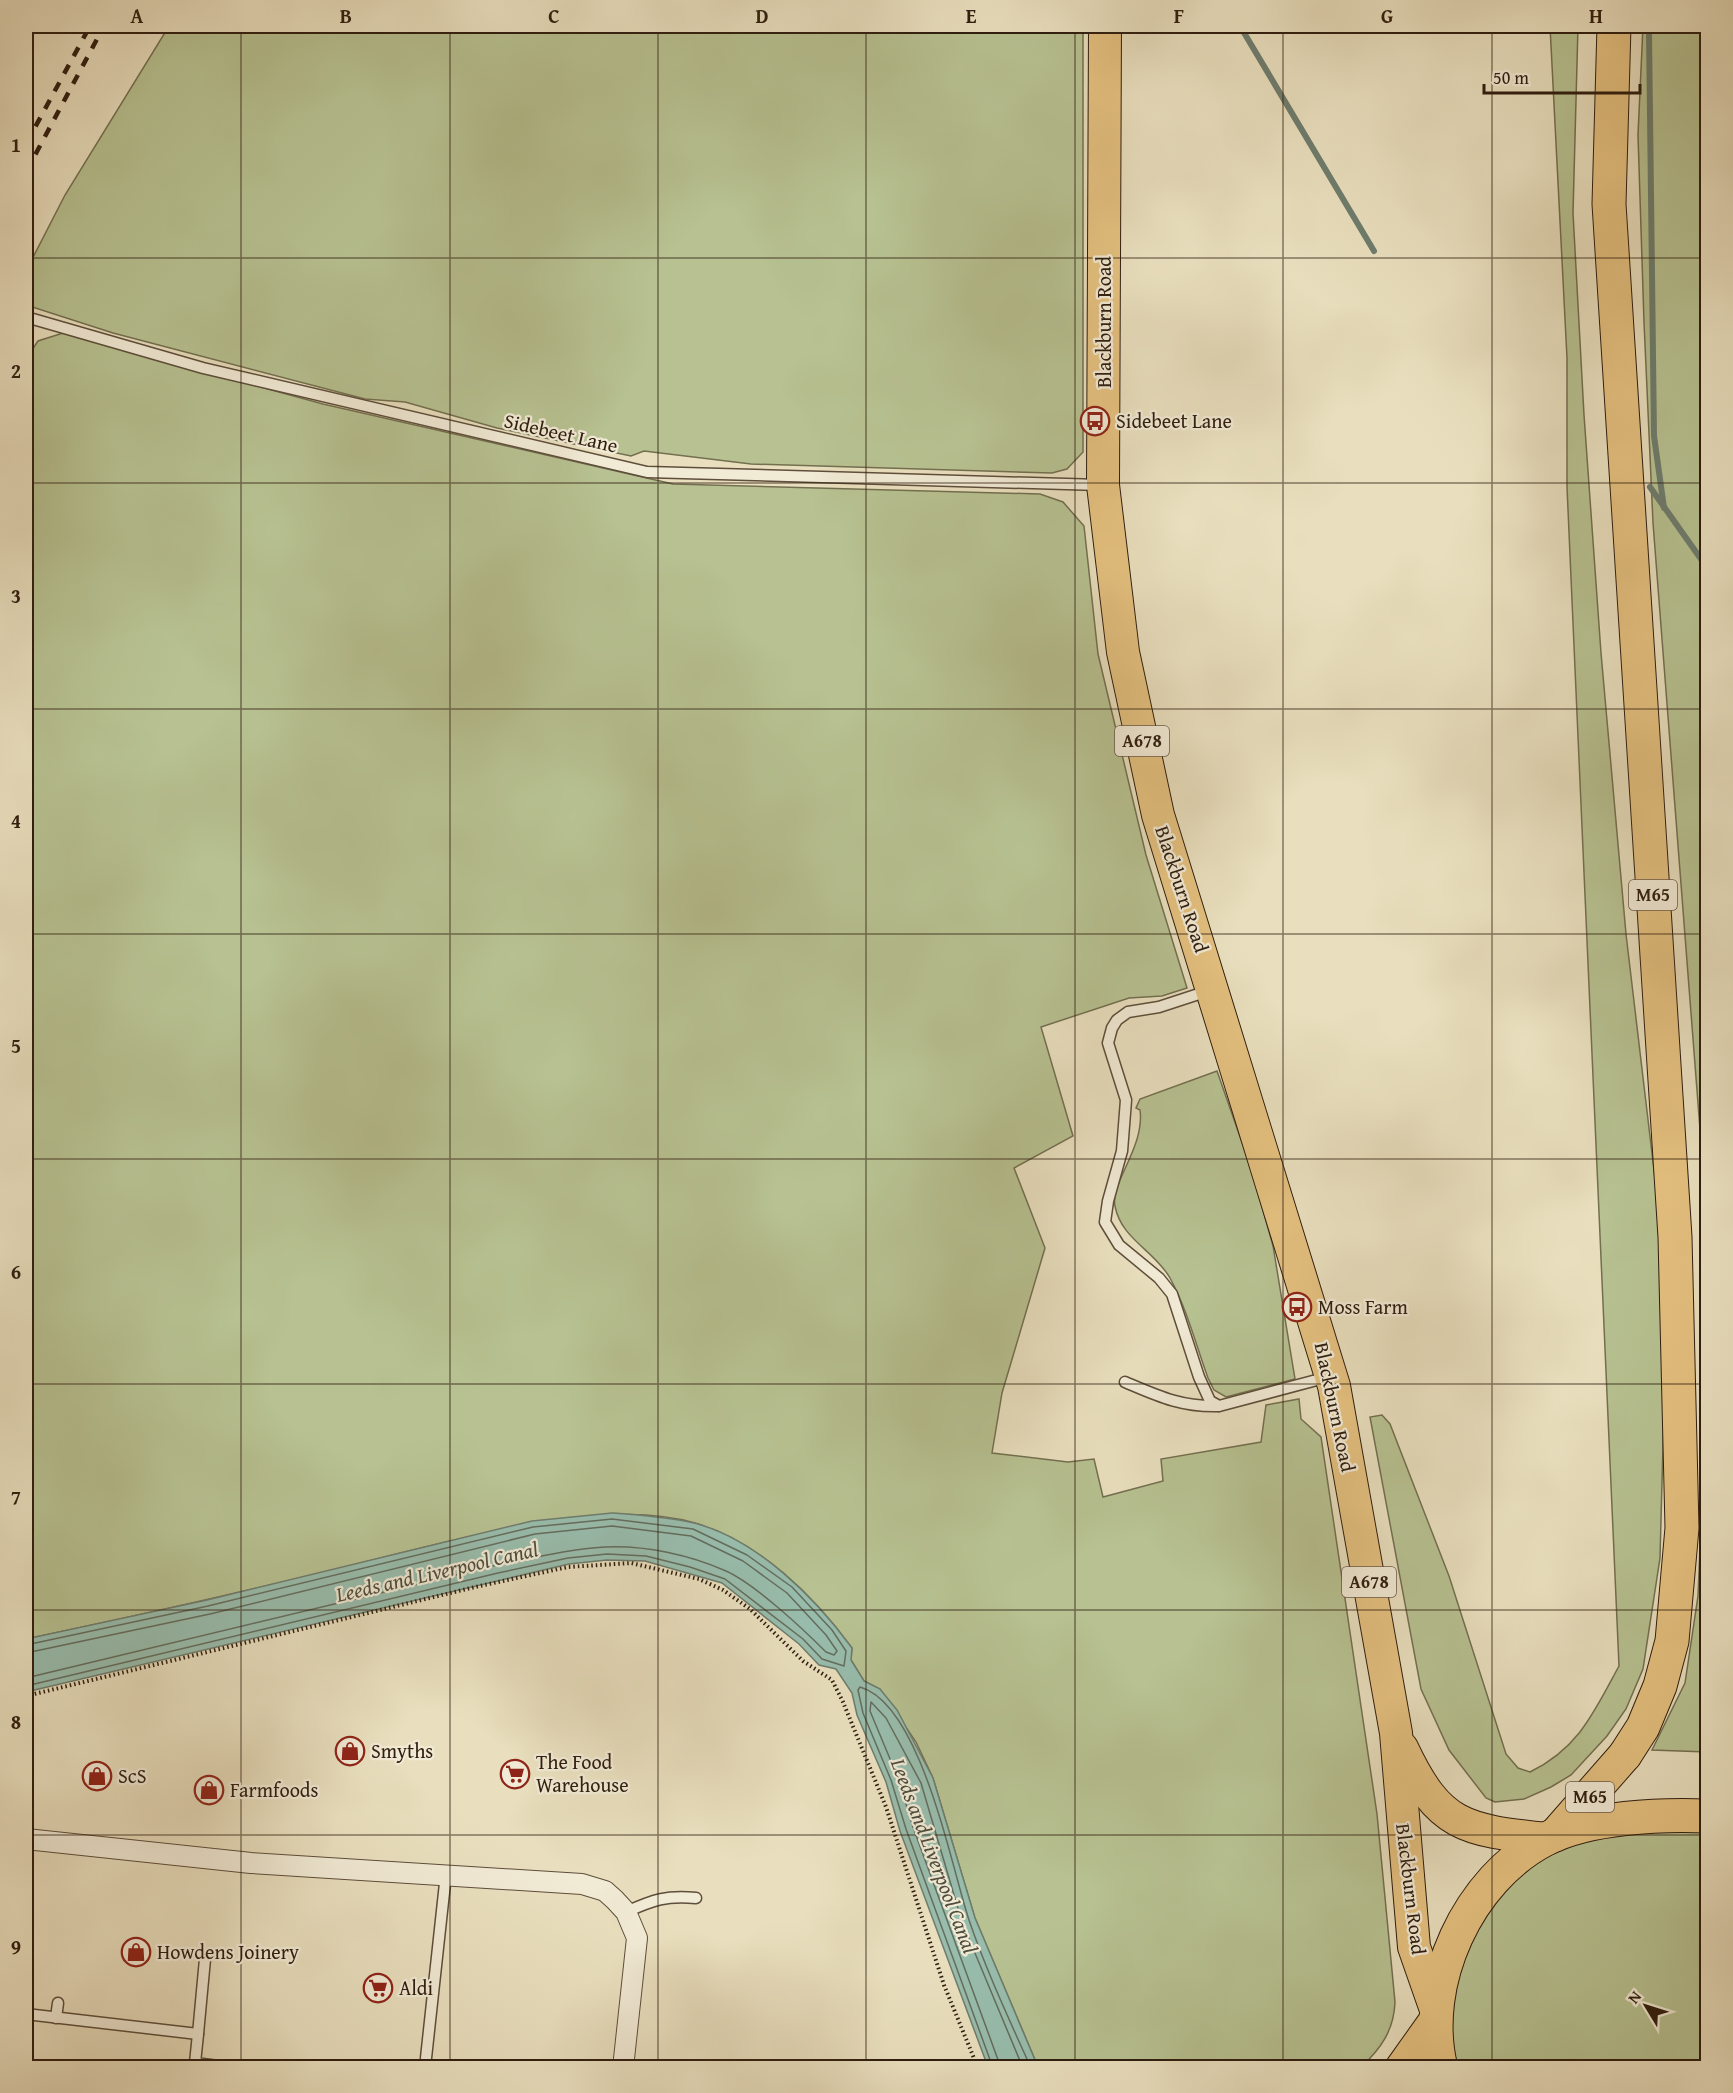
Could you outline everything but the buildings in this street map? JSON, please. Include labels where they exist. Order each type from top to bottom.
[{"type":"highway","name":"M65","points":[[1550,1837],[1625,1755],[1643,1727],[1660,1686],[1672,1641],[1682,1528],[1675,1237],[1609,204],[1614,26]]},
{"type":"highway","name":"A678","points":[[1441,2067],[1435,2015],[1447,1962],[1459,1931],[1473,1908],[1497,1878],[1517,1858],[1550,1837],[1590,1825],[1645,1817],[1707,1816]]},
{"type":"highway","points":[[1402,2067],[1435,2015]]},
{"type":"main road","name":"Blackburn Road","points":[[1105,26],[1104,485],[1123,652],[1158,815],[1332,1377],[1396,1733],[1414,1947],[1435,2015]]},
{"type":"main road","name":"Blackburn Road","points":[[1396,1733],[1427,1793],[1448,1815],[1478,1830],[1550,1837]]},
{"type":"street","points":[[26,1839],[251,1863],[582,1884],[605,1891],[626,1912],[637,1938],[623,2067]]},
{"type":"lane","name":"Sidebeet Lane","points":[[26,317],[203,368],[647,472],[1104,485]]},
{"type":"lane","points":[[1213,989],[1159,1007],[1128,1012],[1117,1020],[1112,1028],[1108,1043],[1126,1100],[1122,1151],[1108,1201],[1105,1222],[1119,1245],[1159,1278],[1172,1294],[1199,1377],[1210,1401],[1219,1406]]},
{"type":"lane","points":[[1125,1382],[1191,1407],[1219,1406],[1332,1377]]},
{"type":"lane","points":[[426,2058],[446,1874]]},
{"type":"lane","points":[[626,1912],[654,1899],[672,1896],[696,1898]]},
{"type":"lane","points":[[205,1959],[195,2063],[234,2067]]},
{"type":"lane","points":[[56,2018],[58,2003]]},
{"type":"lane","points":[[26,2014],[198,2034]]},
{"type":"path","points":[[26,1696],[475,1587],[568,1567],[631,1563],[699,1579],[723,1590],[750,1609],[803,1661],[832,1680],[886,1807],[944,1985],[978,2067]]},
{"type":"shaded area","points":[[169,26],[1083,26],[1083,452],[1067,469],[1052,473],[751,464],[644,451],[631,456],[497,428],[405,402],[365,399],[113,333],[26,305],[26,271],[65,195]]},
{"type":"shaded area","points":[[1550,26],[1578,26],[1573,213],[1584,415],[1601,653],[1626,934],[1660,1221],[1664,1407],[1660,1558],[1643,1669],[1626,1709],[1607,1736],[1571,1775],[1524,1799],[1495,1802],[1486,1798],[1449,1750],[1421,1689],[1370,1417],[1382,1415],[1390,1424],[1449,1576],[1506,1754],[1518,1768],[1530,1772],[1561,1752],[1584,1727],[1619,1666],[1567,487],[1567,358]]},
{"type":"shaded area","points":[[1643,26],[1708,26],[1707,1752],[1652,1750],[1685,1683],[1698,1596],[1704,1450],[1701,1142],[1653,523],[1644,322],[1638,135]]},
{"type":"shaded area","points":[[63,333],[323,404],[673,484],[1040,494],[1063,502],[1084,526],[1098,654],[1146,855],[1187,988],[1162,996],[1129,998],[1041,1027],[1073,1136],[1014,1168],[1045,1248],[1002,1393],[992,1453],[1068,1462],[1094,1459],[1103,1497],[1163,1481],[1161,1459],[1261,1442],[1266,1405],[1299,1399],[1301,1419],[1321,1437],[1377,1814],[1395,2002],[1392,2021],[1385,2038],[1360,2068],[1038,2067],[975,1918],[933,1778],[916,1742],[880,1689],[864,1681],[851,1660],[852,1648],[821,1609],[803,1591],[784,1573],[742,1543],[695,1523],[658,1516],[621,1515],[584,1517],[518,1527],[26,1639],[26,359],[38,341]]},
{"type":"shaded area","points":[[1217,1071],[1252,1171],[1273,1246],[1295,1379],[1226,1397],[1214,1390],[1208,1378],[1186,1315],[1170,1278],[1124,1227],[1115,1206],[1118,1186],[1138,1137],[1140,1110],[1136,1108],[1140,1099]]},
{"type":"shaded area","points":[[1707,1816],[1707,2067],[1443,2068],[1447,1962],[1547,1839]]},
{"type":"water","name":"Leeds and Liverpool Canal","points":[[612,1513],[694,1523],[740,1542],[783,1573],[821,1610],[852,1648],[851,1660],[864,1681],[880,1689],[897,1710],[933,1778],[975,1918],[1038,2067],[988,2067],[900,1831],[886,1782],[857,1715],[852,1693],[836,1669],[819,1665],[799,1644],[722,1583],[645,1561],[607,1560],[569,1564],[26,1692],[26,1639],[207,1600],[532,1521]]},
{"type":"waterway","points":[[1240,26],[1374,251]]},
{"type":"waterway","points":[[1649,33],[1654,436],[1664,508]]},
{"type":"waterway","points":[[1650,487],[1708,569]]},
{"type":"railway","points":[[26,144],[90,26]]},
{"type":"railway","points":[[26,172],[104,26]]},
{"type":"place","name":"Sidebeet Lane","points":[[1095,421]]},
{"type":"place","name":"Moss Farm","points":[[1297,1307]]},
{"type":"place","name":"Smyths","points":[[350,1751]]},
{"type":"place","name":"The Food Warehouse","points":[[515,1774]]},
{"type":"place","name":"ScS","points":[[97,1776]]},
{"type":"place","name":"Farmfoods","points":[[209,1790]]},
{"type":"place","name":"Howdens Joinery","points":[[136,1952]]},
{"type":"place","name":"Aldi","points":[[378,1988]]}]
